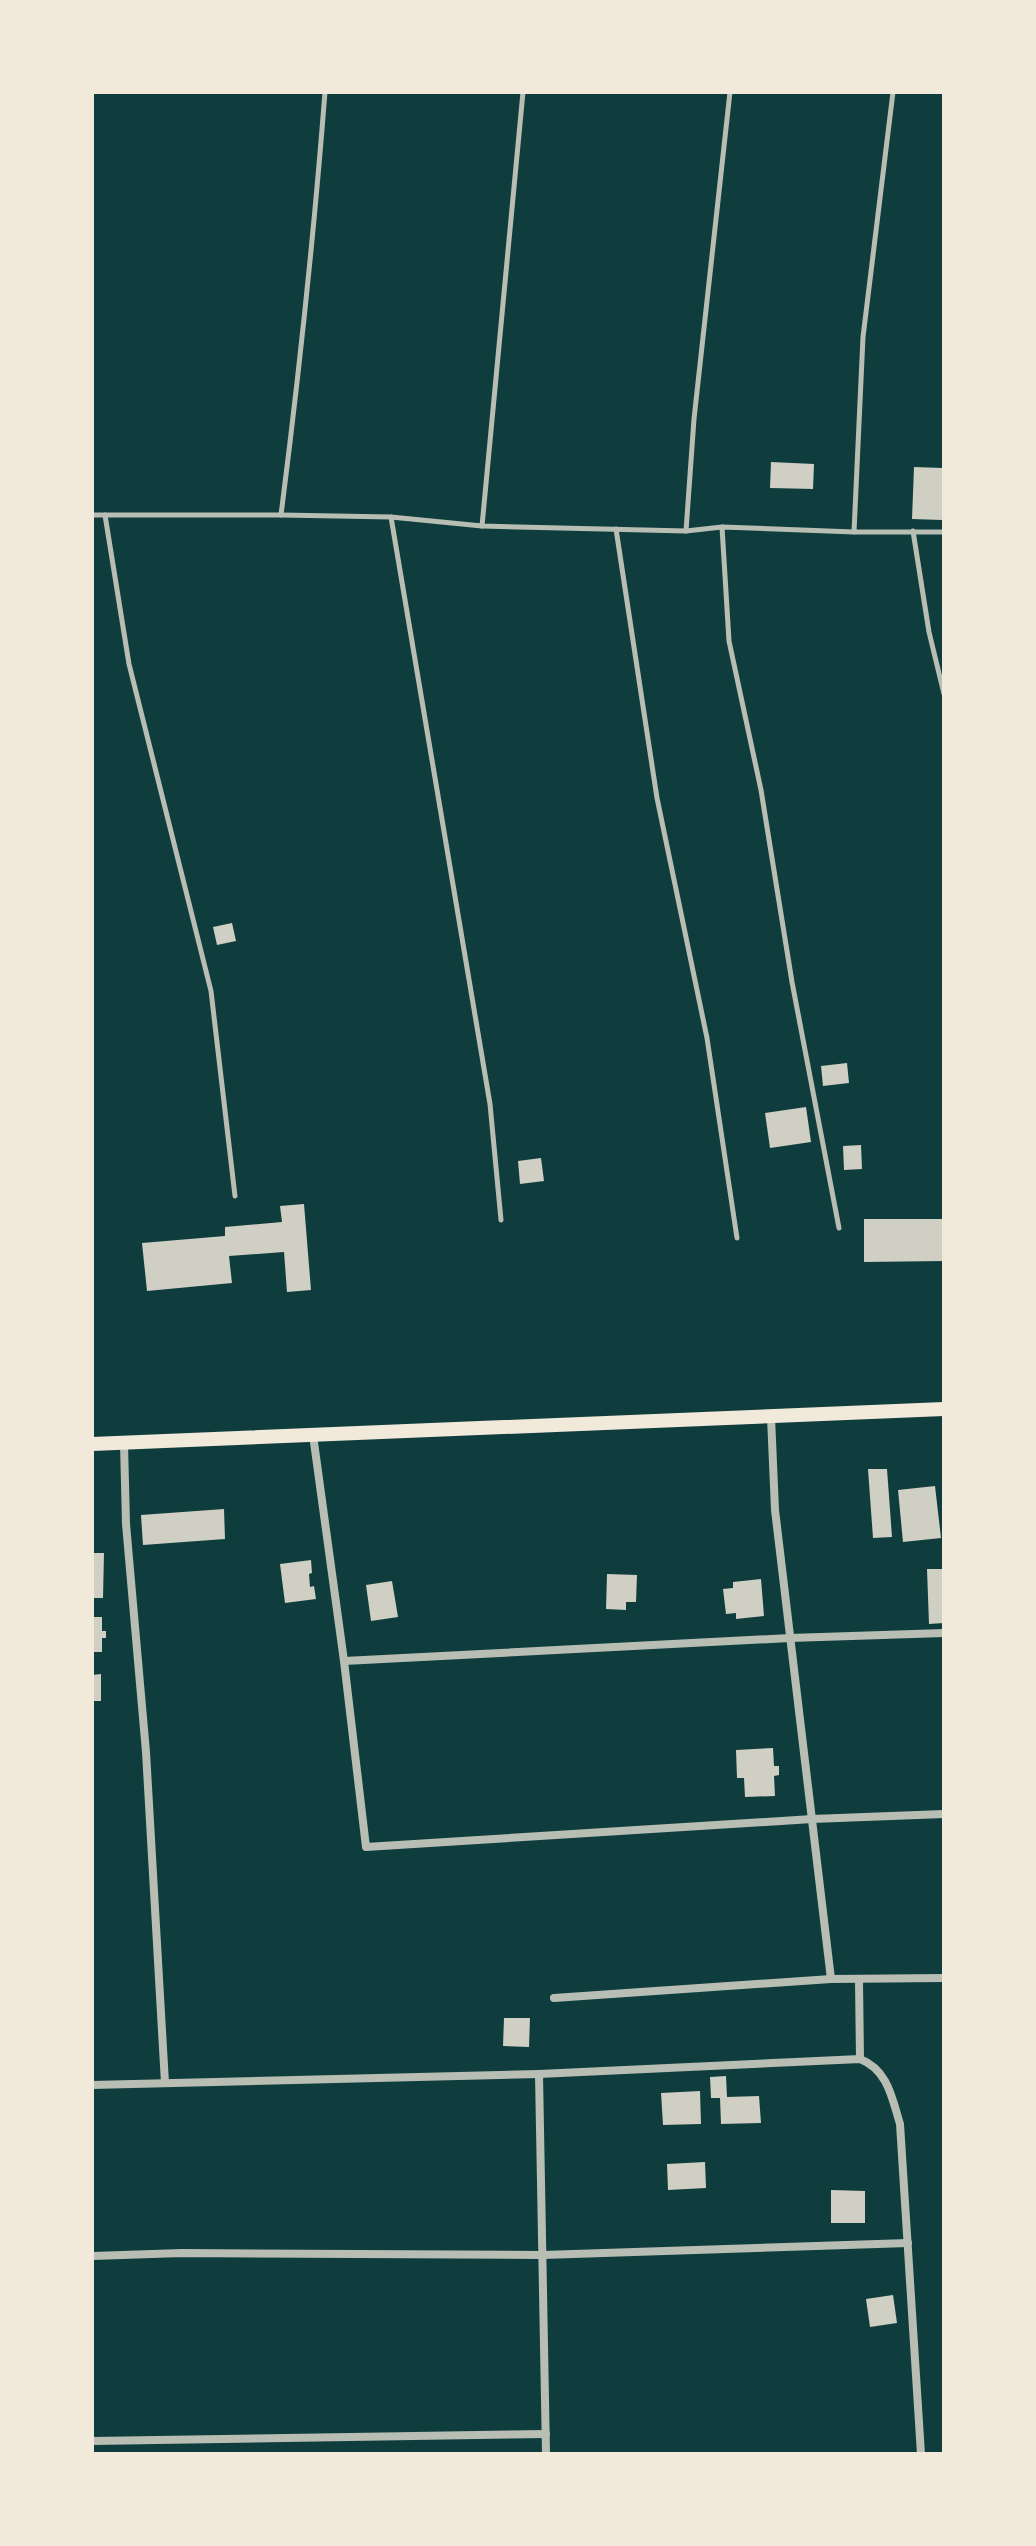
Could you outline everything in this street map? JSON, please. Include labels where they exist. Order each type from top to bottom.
[{"type":"main road","points":[[92,1444],[944,1409]]},
{"type":"street","points":[[771,1417],[775,1510],[831,1979]]},
{"type":"street","points":[[313,1435],[366,1847],[812,1819],[944,1814]]},
{"type":"street","points":[[124,1443],[126,1524],[146,1752],[165,2083]]},
{"type":"street","points":[[344,1661],[944,1633]]},
{"type":"street","points":[[554,1998],[831,1979],[944,1978]]},
{"type":"street","points":[[859,1981],[860,2059]]},
{"type":"street","points":[[92,2085],[539,2074],[860,2059],[873,2065],[890,2089],[900,2124],[921,2454]]},
{"type":"street","points":[[539,2074],[546,2454]]},
{"type":"street","points":[[92,2256],[182,2253],[543,2255],[908,2243]]},
{"type":"street","points":[[92,2441],[546,2434]]},
{"type":"lane","points":[[281,515],[317,206],[325,92]]},
{"type":"lane","points":[[482,526],[523,92]]},
{"type":"lane","points":[[686,531],[694,419],[730,92]]},
{"type":"lane","points":[[854,532],[863,337],[893,92]]},
{"type":"lane","points":[[92,515],[391,517],[482,526],[686,531],[722,527],[944,532]]},
{"type":"lane","points":[[105,515],[129,664],[211,991],[235,1196]]},
{"type":"lane","points":[[391,517],[490,1104],[501,1220]]},
{"type":"lane","points":[[722,527],[729,641],[761,790],[792,982],[839,1228]]},
{"type":"lane","points":[[616,529],[636,675],[657,798],[707,1038],[737,1238]]},
{"type":"lane","points":[[913,531],[929,632],[944,694]]},
{"type":"building","points":[[771,462],[814,464],[813,489],[770,488]]},
{"type":"building","points":[[914,467],[943,468],[942,520],[912,519]]},
{"type":"building","points":[[232,923],[236,941],[217,945],[213,927]]},
{"type":"building","points":[[847,1063],[849,1083],[823,1086],[821,1066]]},
{"type":"building","points":[[806,1107],[811,1142],[770,1148],[765,1113]]},
{"type":"building","points":[[861,1145],[862,1169],[844,1170],[843,1146]]},
{"type":"building","points":[[541,1158],[544,1181],[520,1184],[518,1161]]},
{"type":"building","points":[[304,1204],[311,1290],[287,1292],[284,1252],[229,1256],[232,1283],[147,1291],[142,1243],[225,1236],[225,1227],[282,1222],[280,1206]]},
{"type":"building","points":[[864,1219],[944,1219],[944,1261],[864,1262]]},
{"type":"building","points":[[868,1469],[887,1469],[892,1537],[873,1538]]},
{"type":"building","points":[[935,1486],[941,1538],[903,1542],[898,1490]]},
{"type":"building","points":[[224,1509],[225,1539],[143,1545],[141,1515]]},
{"type":"building","points":[[92,1553],[104,1553],[103,1598],[92,1598]]},
{"type":"building","points":[[311,1560],[310,1587],[314,1586],[316,1599],[285,1603],[280,1564]]},
{"type":"building","points":[[927,1569],[944,1569],[944,1623],[929,1624]]},
{"type":"building","points":[[607,1574],[637,1575],[636,1602],[626,1602],[626,1610],[606,1609]]},
{"type":"building","points":[[761,1579],[764,1616],[736,1619],[736,1613],[726,1614],[723,1589],[733,1588],[733,1582]]},
{"type":"building","points":[[392,1581],[398,1617],[371,1621],[366,1585]]},
{"type":"building","points":[[92,1617],[102,1617],[102,1631],[106,1631],[106,1638],[102,1638],[102,1652],[92,1652]]},
{"type":"building","points":[[101,1674],[101,1701],[92,1701],[92,1675]]},
{"type":"building","points":[[773,1748],[774,1766],[779,1766],[779,1775],[774,1776],[775,1796],[745,1797],[744,1778],[737,1778],[736,1750]]},
{"type":"building","points":[[504,2018],[530,2018],[529,2047],[503,2046]]},
{"type":"building","points":[[726,2076],[727,2097],[759,2096],[761,2123],[721,2124],[720,2098],[711,2098],[710,2077]]},
{"type":"building","points":[[700,2091],[701,2124],[663,2125],[661,2093]]},
{"type":"building","points":[[705,2162],[706,2188],[668,2190],[667,2164]]},
{"type":"building","points":[[831,2190],[865,2191],[865,2223],[831,2223]]},
{"type":"building","points":[[893,2295],[897,2323],[870,2327],[866,2299]]}]
